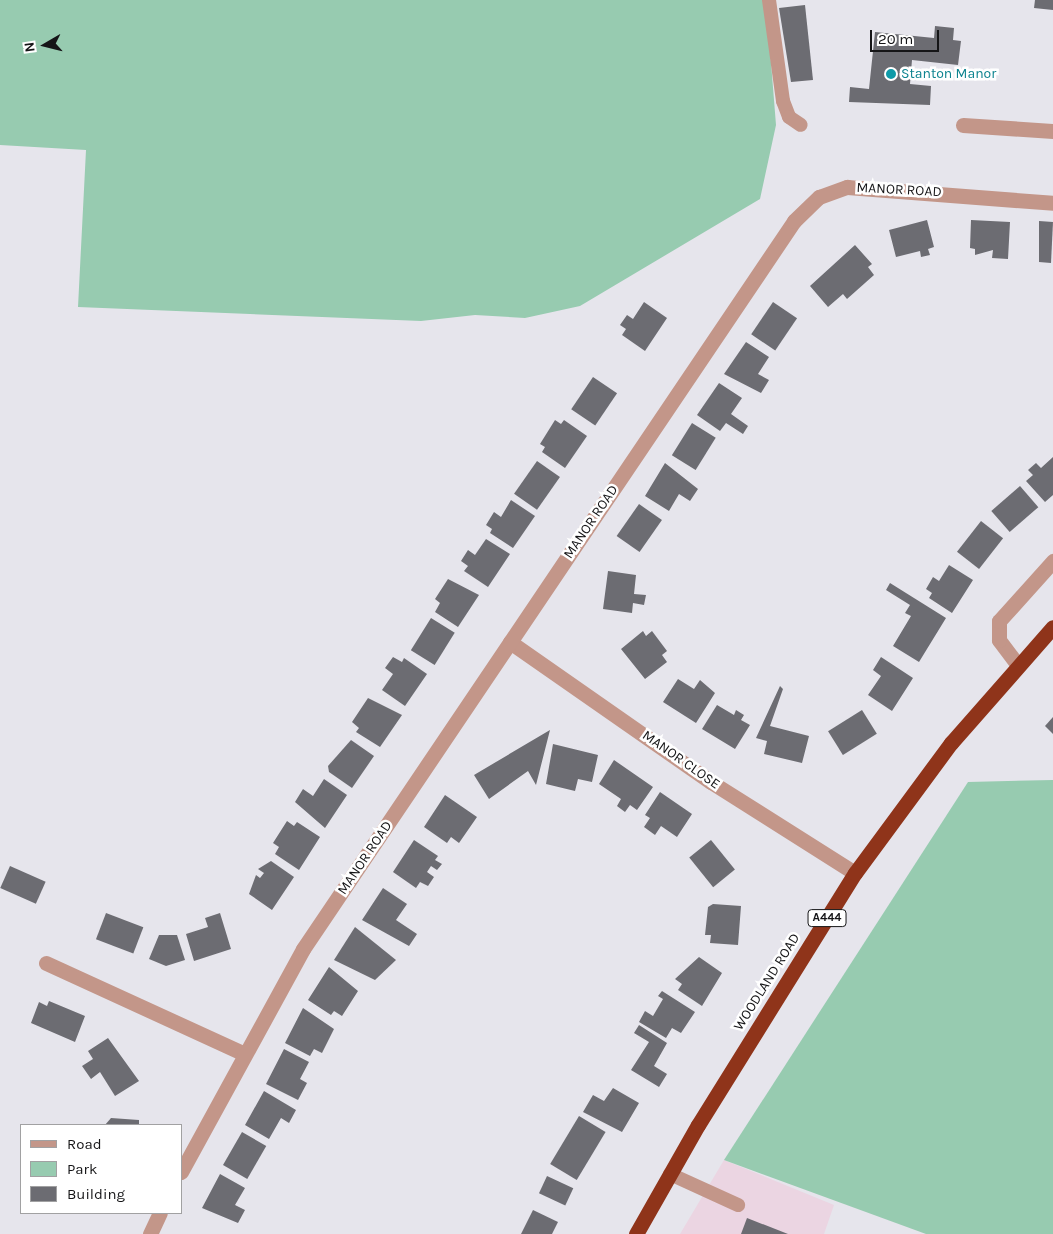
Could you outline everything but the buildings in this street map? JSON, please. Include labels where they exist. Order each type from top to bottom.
[{"type":"highway","name":"WOODLAND ROAD","points":[[636,1234],[670,1174],[855,873],[931,768],[1017,664],[1053,627]]},
{"type":"street","points":[[963,125],[1053,131]]},
{"type":"street","name":"MANOR ROAD","points":[[182,1170],[243,1053],[303,949],[794,221],[819,197],[847,187],[1053,203]]},
{"type":"street","points":[[1017,664],[999,640],[999,621],[1053,561]]},
{"type":"street","name":"MANOR CLOSE","points":[[510,642],[711,782],[855,873]]},
{"type":"street","points":[[46,963],[243,1053]]},
{"type":"street","points":[[150,1234],[160,1214]]},
{"type":"lane","points":[[769,0],[783,100],[789,117],[802,125]]},
{"type":"lane","points":[[670,1174],[738,1205]]},
{"type":"shaded area","points":[[724,1160],[834,1205],[824,1234],[680,1234]]},
{"type":"green space","points":[[0,0],[766,0],[776,125],[760,199],[580,306],[525,318],[475,315],[421,321],[78,307],[86,150],[0,145]]},
{"type":"green space","points":[[1053,780],[1053,1234],[926,1234],[724,1160],[968,782]]},
{"type":"place","name":"Stanton Manor","points":[[891,74]]}]
